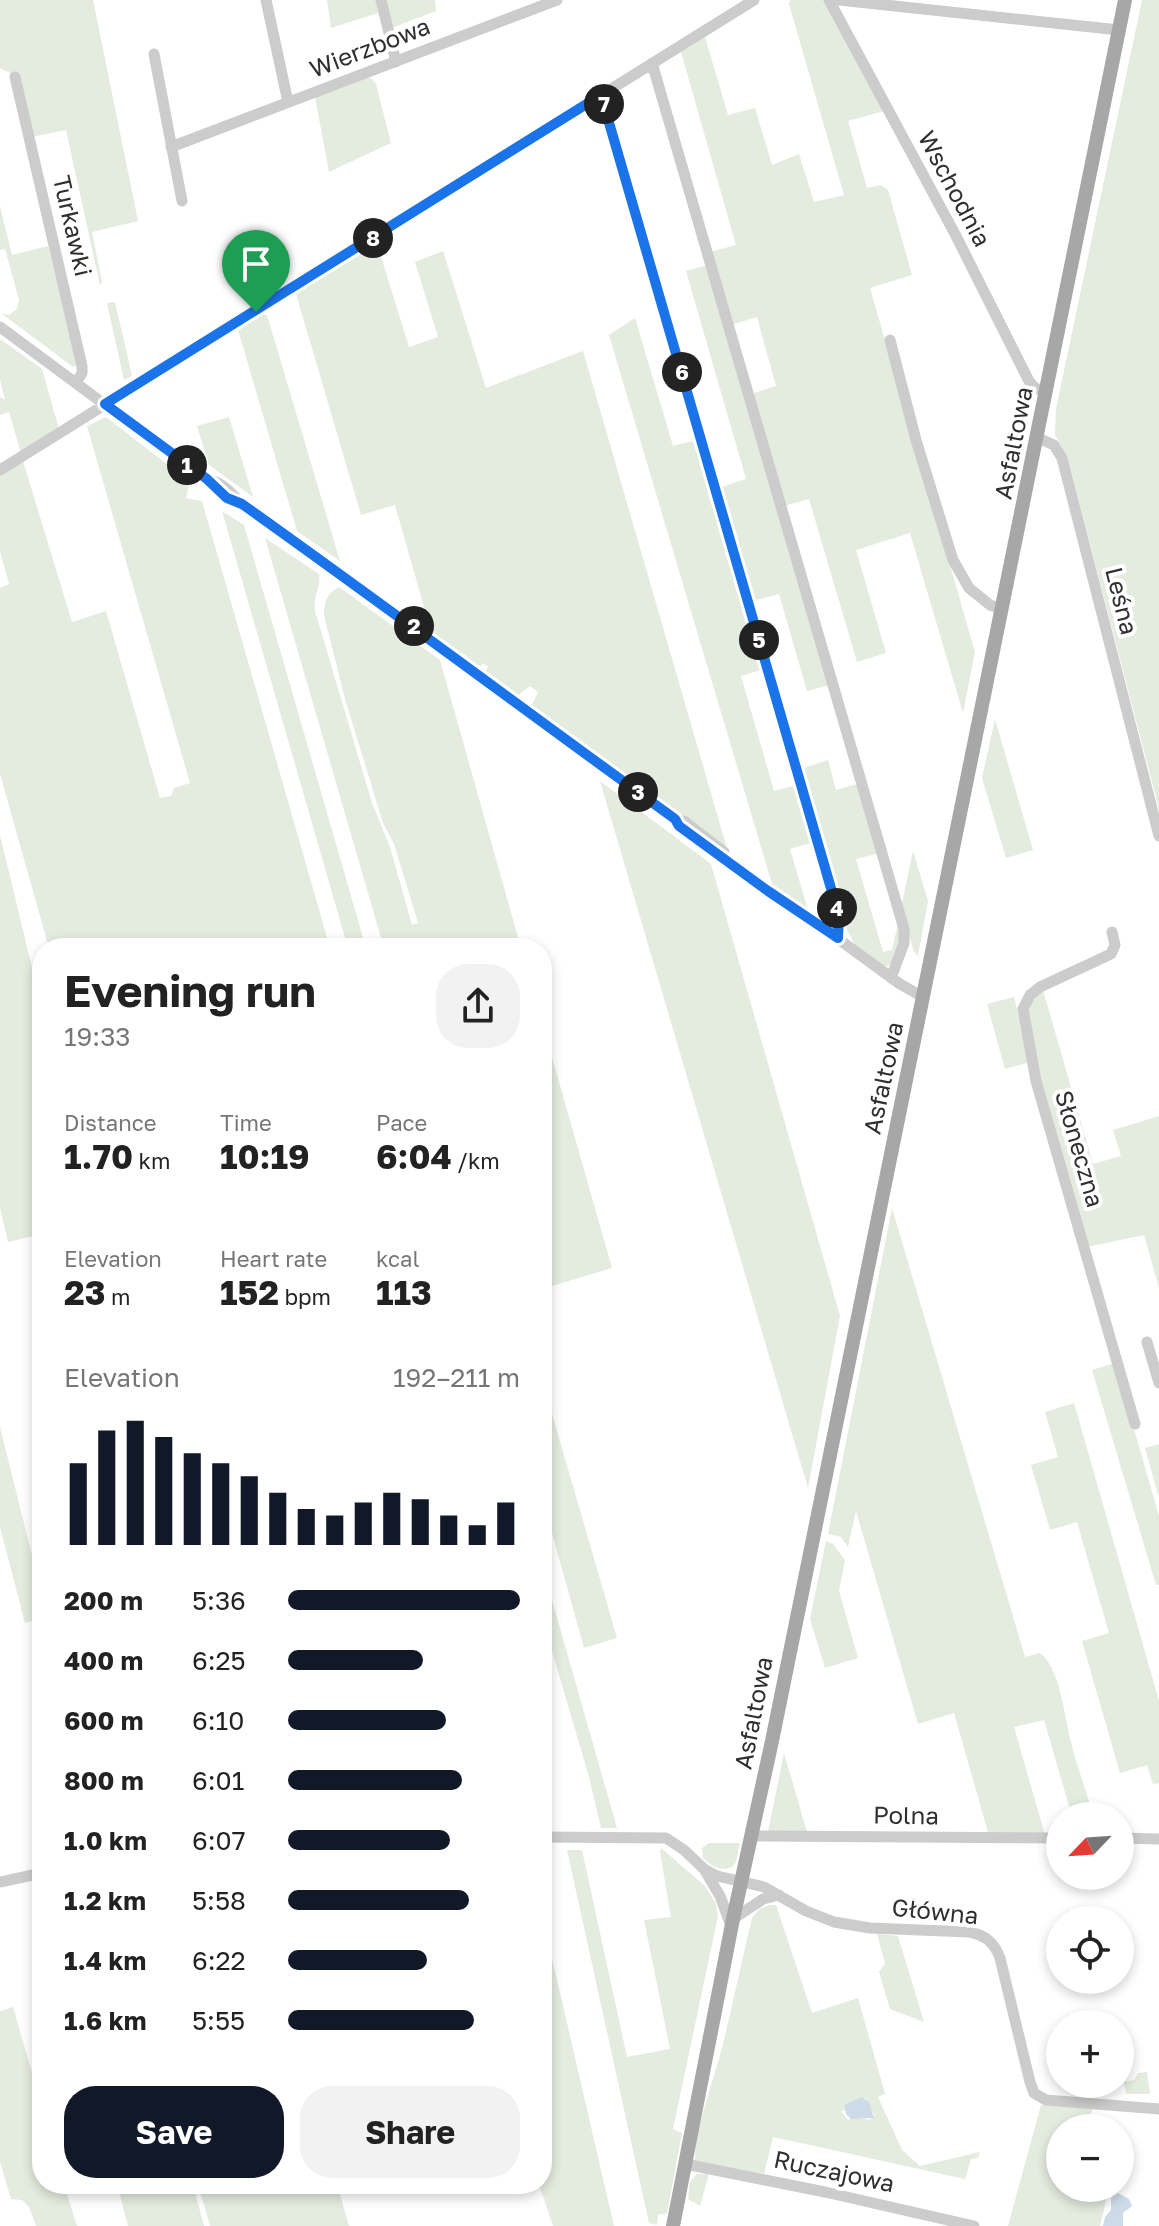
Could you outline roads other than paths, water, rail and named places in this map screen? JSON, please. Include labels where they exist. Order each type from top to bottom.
[{"type":"main road","name":"Asfaltowa","points":[[673,2226],[732,1923],[1125,0]]},
{"type":"street","points":[[381,0],[396,62]]},
{"type":"street","name":"Wierzbowa","points":[[171,147],[557,0]]},
{"type":"street","points":[[0,470],[754,0]]},
{"type":"street","name":"Wschodnia","points":[[829,0],[955,234],[1029,381],[1035,388],[1046,392]]},
{"type":"street","points":[[839,0],[1119,30]]},
{"type":"street","name":"Wierzbowa","points":[[269,1],[288,102]]},
{"type":"street","points":[[154,54],[182,201]]},
{"type":"street","points":[[652,63],[904,929],[904,943],[891,978]]},
{"type":"street","name":"Turkawki","points":[[15,77],[82,366],[76,383]]},
{"type":"street","points":[[601,95],[839,916],[838,938]]},
{"type":"street","points":[[0,327],[675,819],[690,825],[712,841],[725,853],[727,860],[768,891],[923,997]]},
{"type":"street","points":[[890,340],[953,560],[969,588],[990,605],[1002,609]]},
{"type":"street","name":"Leśna","points":[[1036,437],[1054,445],[1062,458],[1159,836]]},
{"type":"street","name":"Słoneczna","points":[[1112,932],[1115,945],[1111,954],[1040,987],[1030,995],[1023,1009],[1036,1081],[1135,1424]]},
{"type":"street","points":[[1147,1342],[1159,1383]]},
{"type":"street","name":"Polna","points":[[751,1836],[1046,1838]]},
{"type":"street","points":[[552,1837],[666,1838],[704,1869],[732,1923],[763,1899],[779,1895]]},
{"type":"street","points":[[1134,1838],[1159,1839]]},
{"type":"street","points":[[704,1869],[742,1881]]},
{"type":"street","points":[[0,1882],[32,1875]]},
{"type":"street","name":"Główna","points":[[742,1881],[779,1895],[819,1917],[853,1927],[960,1931],[983,1937],[996,1948],[1000,1958],[1034,2093],[1046,2100],[1159,2109]]},
{"type":"street","name":"Ruczajowa","points":[[685,2164],[974,2226]]},
{"type":"water","points":[[862,2097],[869,2102],[874,2118],[851,2119],[844,2105]]},
{"type":"water","points":[[1111,2202],[1130,2202],[1132,2206],[1123,2213],[1123,2226],[1103,2226],[1111,2210]]}]
